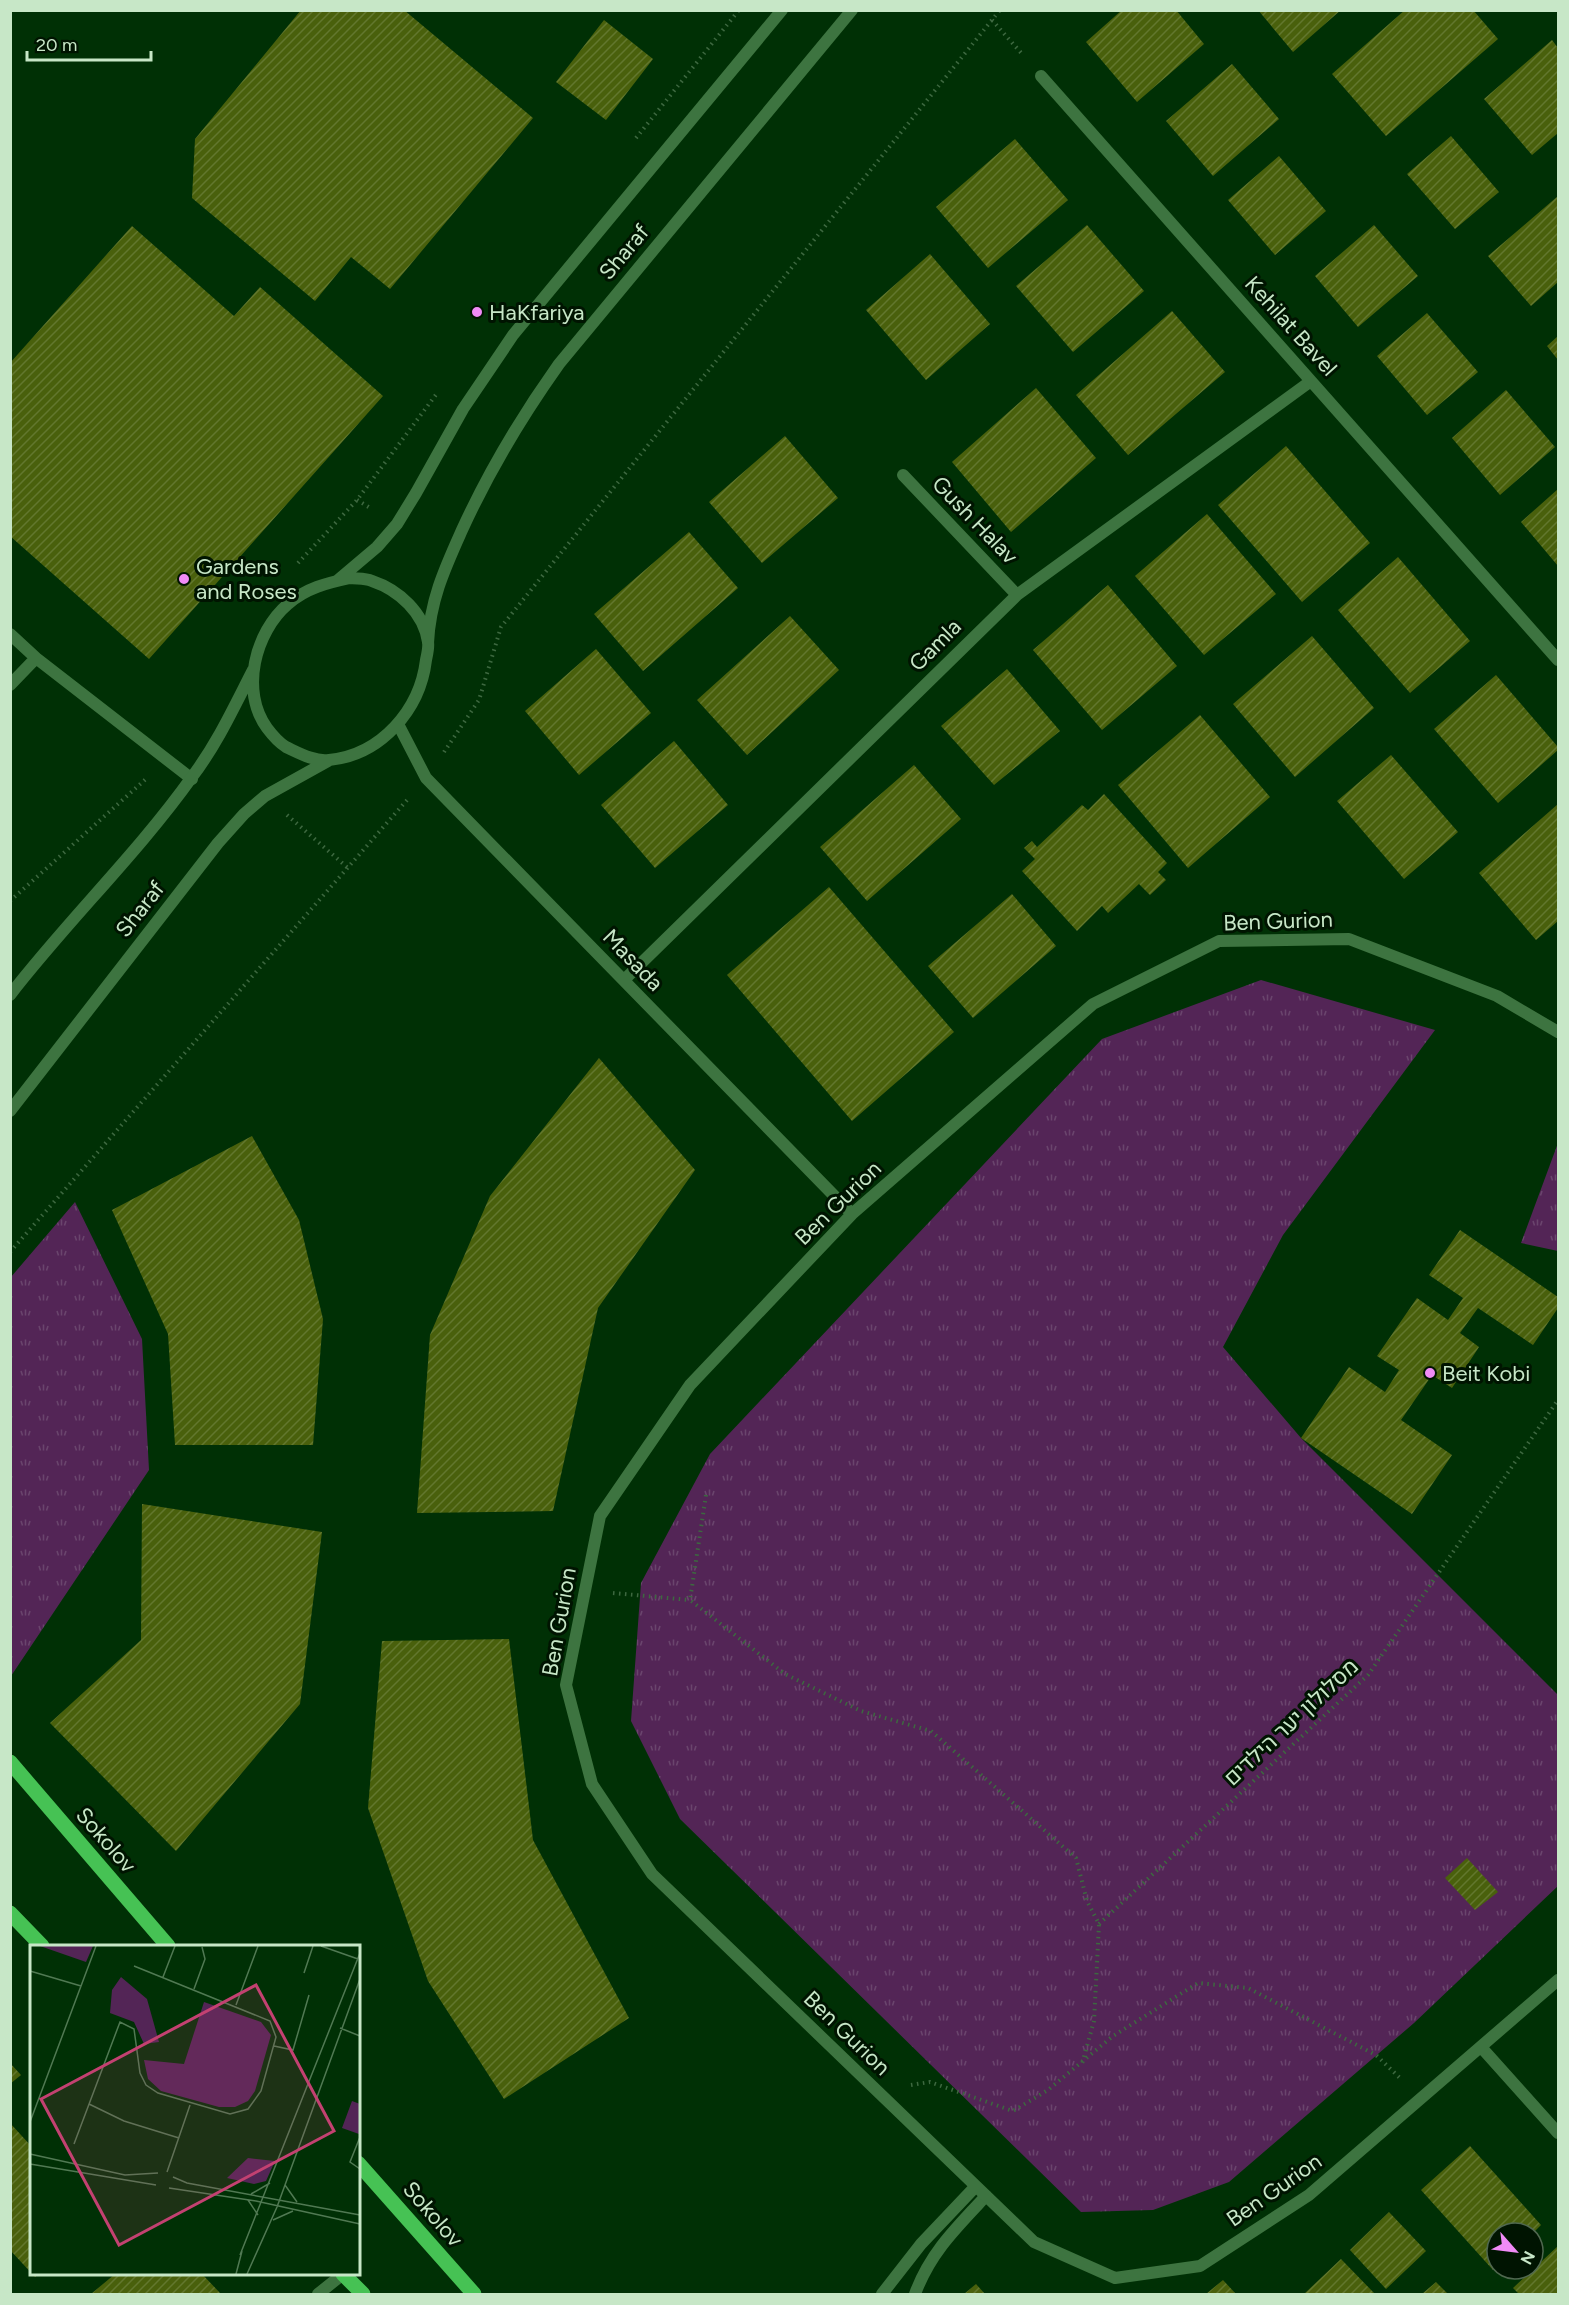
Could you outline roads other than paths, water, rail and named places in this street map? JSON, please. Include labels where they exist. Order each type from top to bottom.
[{"type":"main road","name":"Sokolov","points":[[10,1762],[166,1945]]},
{"type":"main road","points":[[10,1913],[40,1945]]},
{"type":"main road","name":"Sokolov","points":[[360,2165],[474,2295]]},
{"type":"main road","points":[[344,2275],[363,2295]]},
{"type":"street","name":"Sharaf","points":[[338,580],[377,547],[397,524],[463,409],[513,336],[782,10]]},
{"type":"street","name":"Sharaf","points":[[428,643],[429,617],[451,554],[505,444],[532,401],[559,363],[852,10]]},
{"type":"street","name":"Kehilat Bavel","points":[[1041,76],[1558,660]]},
{"type":"street","name":"Gamla","points":[[624,980],[1017,595],[1311,381]]},
{"type":"street","name":"Gush Halav","points":[[903,475],[1017,595]]},
{"type":"street","points":[[350,578],[371,580],[406,601],[419,618],[428,643],[424,677],[416,698],[398,724],[377,743],[359,752],[328,761],[302,755],[279,742],[261,720],[255,699],[253,669],[268,627],[286,605],[303,592],[338,580],[350,578]]},
{"type":"street","points":[[10,634],[36,658],[192,778]]},
{"type":"street","points":[[10,685],[36,658]]},
{"type":"street","name":"Sharaf","points":[[10,995],[42,954],[140,843],[192,778],[210,752],[253,669]]},
{"type":"street","name":"Masada","points":[[398,724],[426,778],[852,1214]]},
{"type":"street","name":"Sharaf","points":[[10,1111],[224,836],[265,796],[328,761]]},
{"type":"street","name":"Ben Gurion","points":[[1558,1032],[1497,996],[1349,939],[1219,941],[1093,1004],[852,1214],[684,1395],[600,1516],[566,1685],[592,1784],[652,1874],[1034,2242],[1115,2278],[1200,2266],[1309,2194],[1558,1980]]},
{"type":"street","points":[[1481,2047],[1558,2133]]},
{"type":"street","points":[[882,2295],[921,2244],[976,2186]]},
{"type":"street","points":[[915,2295],[923,2272],[938,2248],[986,2196]]},
{"type":"street","points":[[318,2295],[342,2275]]},
{"type":"place","name":"HaKfariya","points":[[477,312]]},
{"type":"place","name":"Gardens and Roses","points":[[184,579]]},
{"type":"place","name":"Beit Kobi","points":[[1430,1373]]}]
